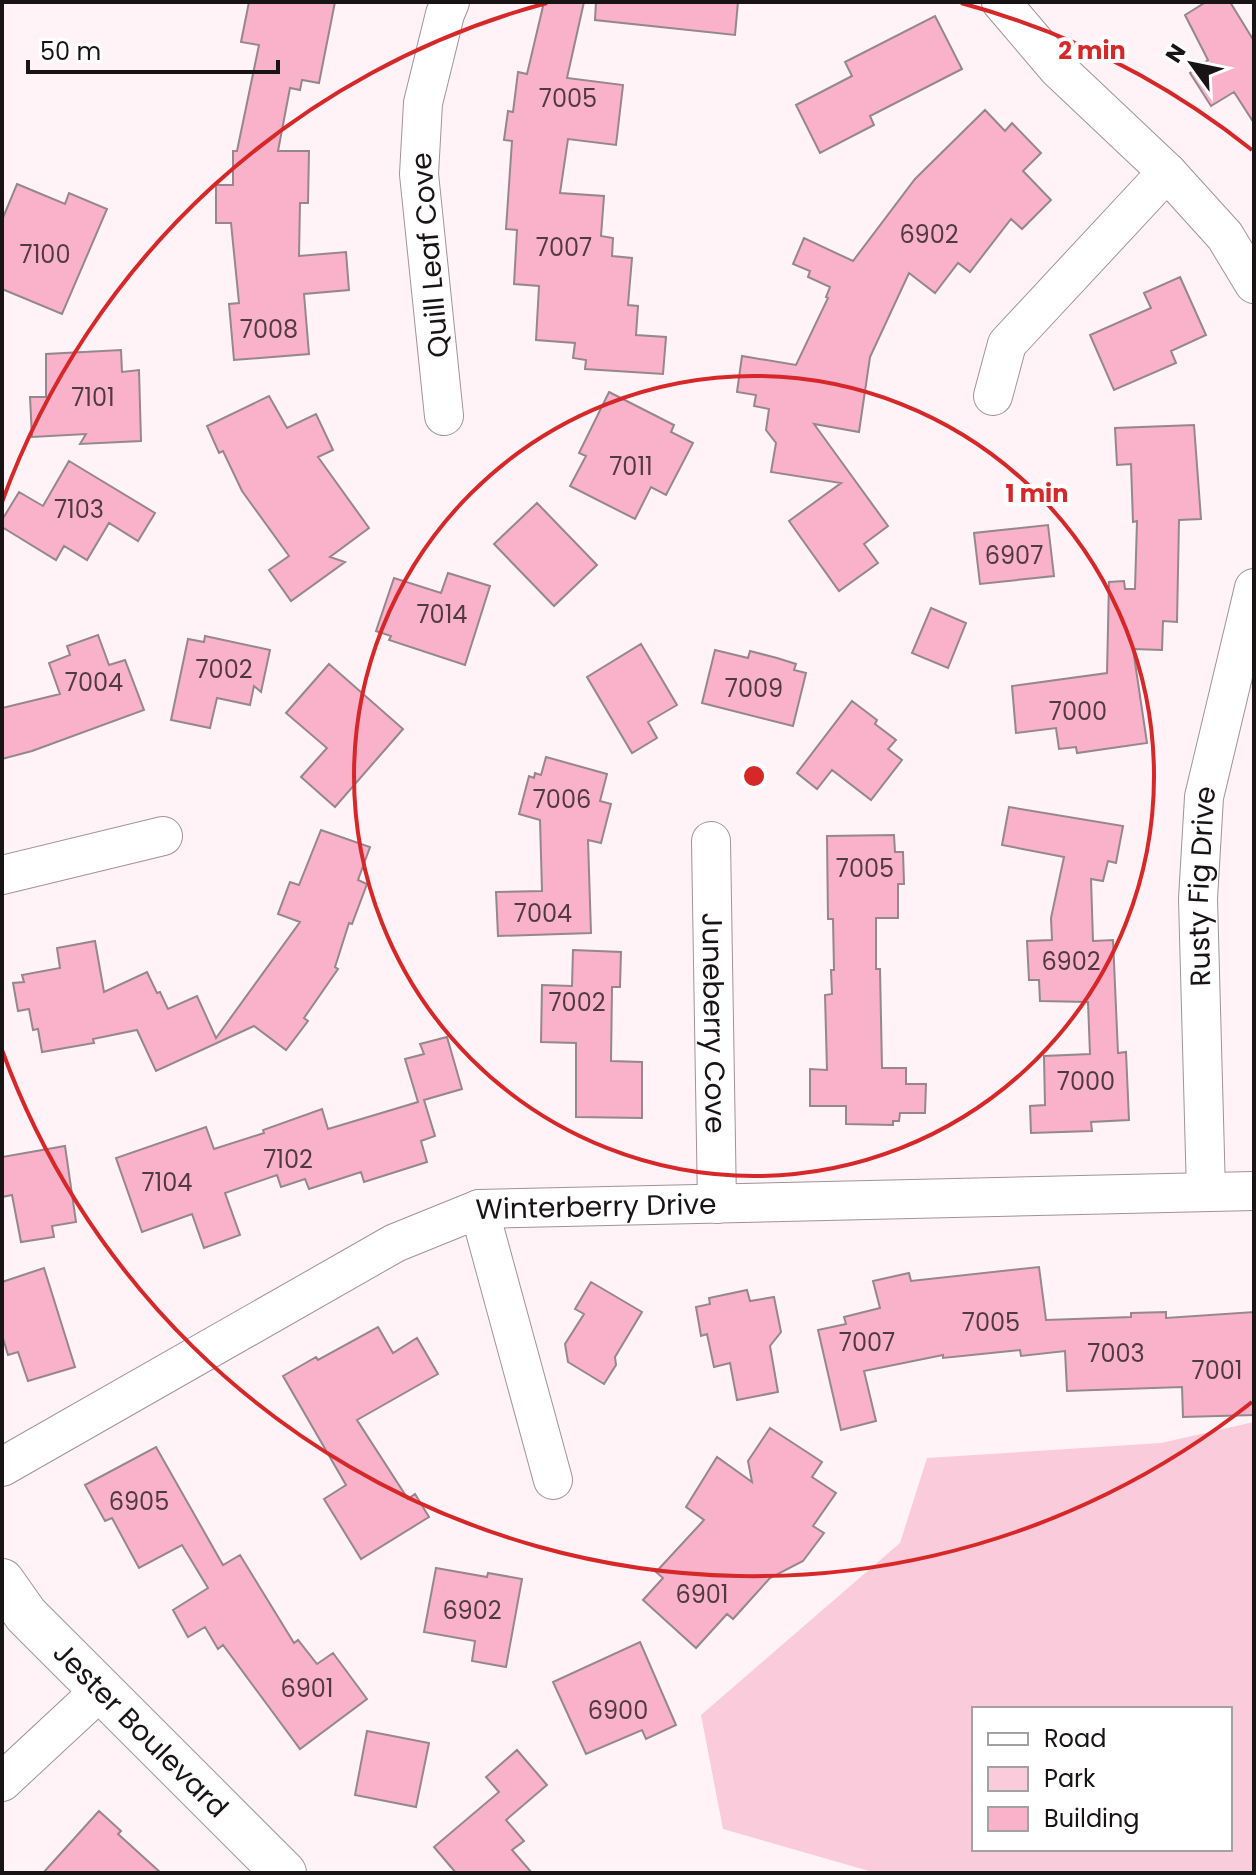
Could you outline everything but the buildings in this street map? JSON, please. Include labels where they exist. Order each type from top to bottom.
[{"type":"street","name":"Quill Leaf Cove","points":[[444,416],[419,174],[423,103],[450,2]]},
{"type":"street","points":[[1001,2],[1058,69],[1167,172],[1225,236],[1254,284]]},
{"type":"street","points":[[993,396],[1007,344],[1167,172]]},
{"type":"street","name":"Rusty Fig Drive","points":[[1206,1192],[1198,899],[1204,797],[1254,588]]},
{"type":"street","points":[[2,875],[163,836]]},
{"type":"street","name":"Juneberry Cove","points":[[711,841],[717,1204]]},
{"type":"street","name":"Winterberry Drive","points":[[2,1467],[395,1243],[479,1209],[1254,1191]]},
{"type":"street","points":[[479,1209],[553,1480]]},
{"type":"street","name":"Jester Boulevard","points":[[2,1581],[26,1615],[284,1873]]},
{"type":"street","points":[[2,1782],[101,1690]]},
{"type":"green space","points":[[1254,1422],[1254,1873],[876,1873],[723,1829],[701,1715],[900,1543],[927,1458],[1161,1443]]}]
